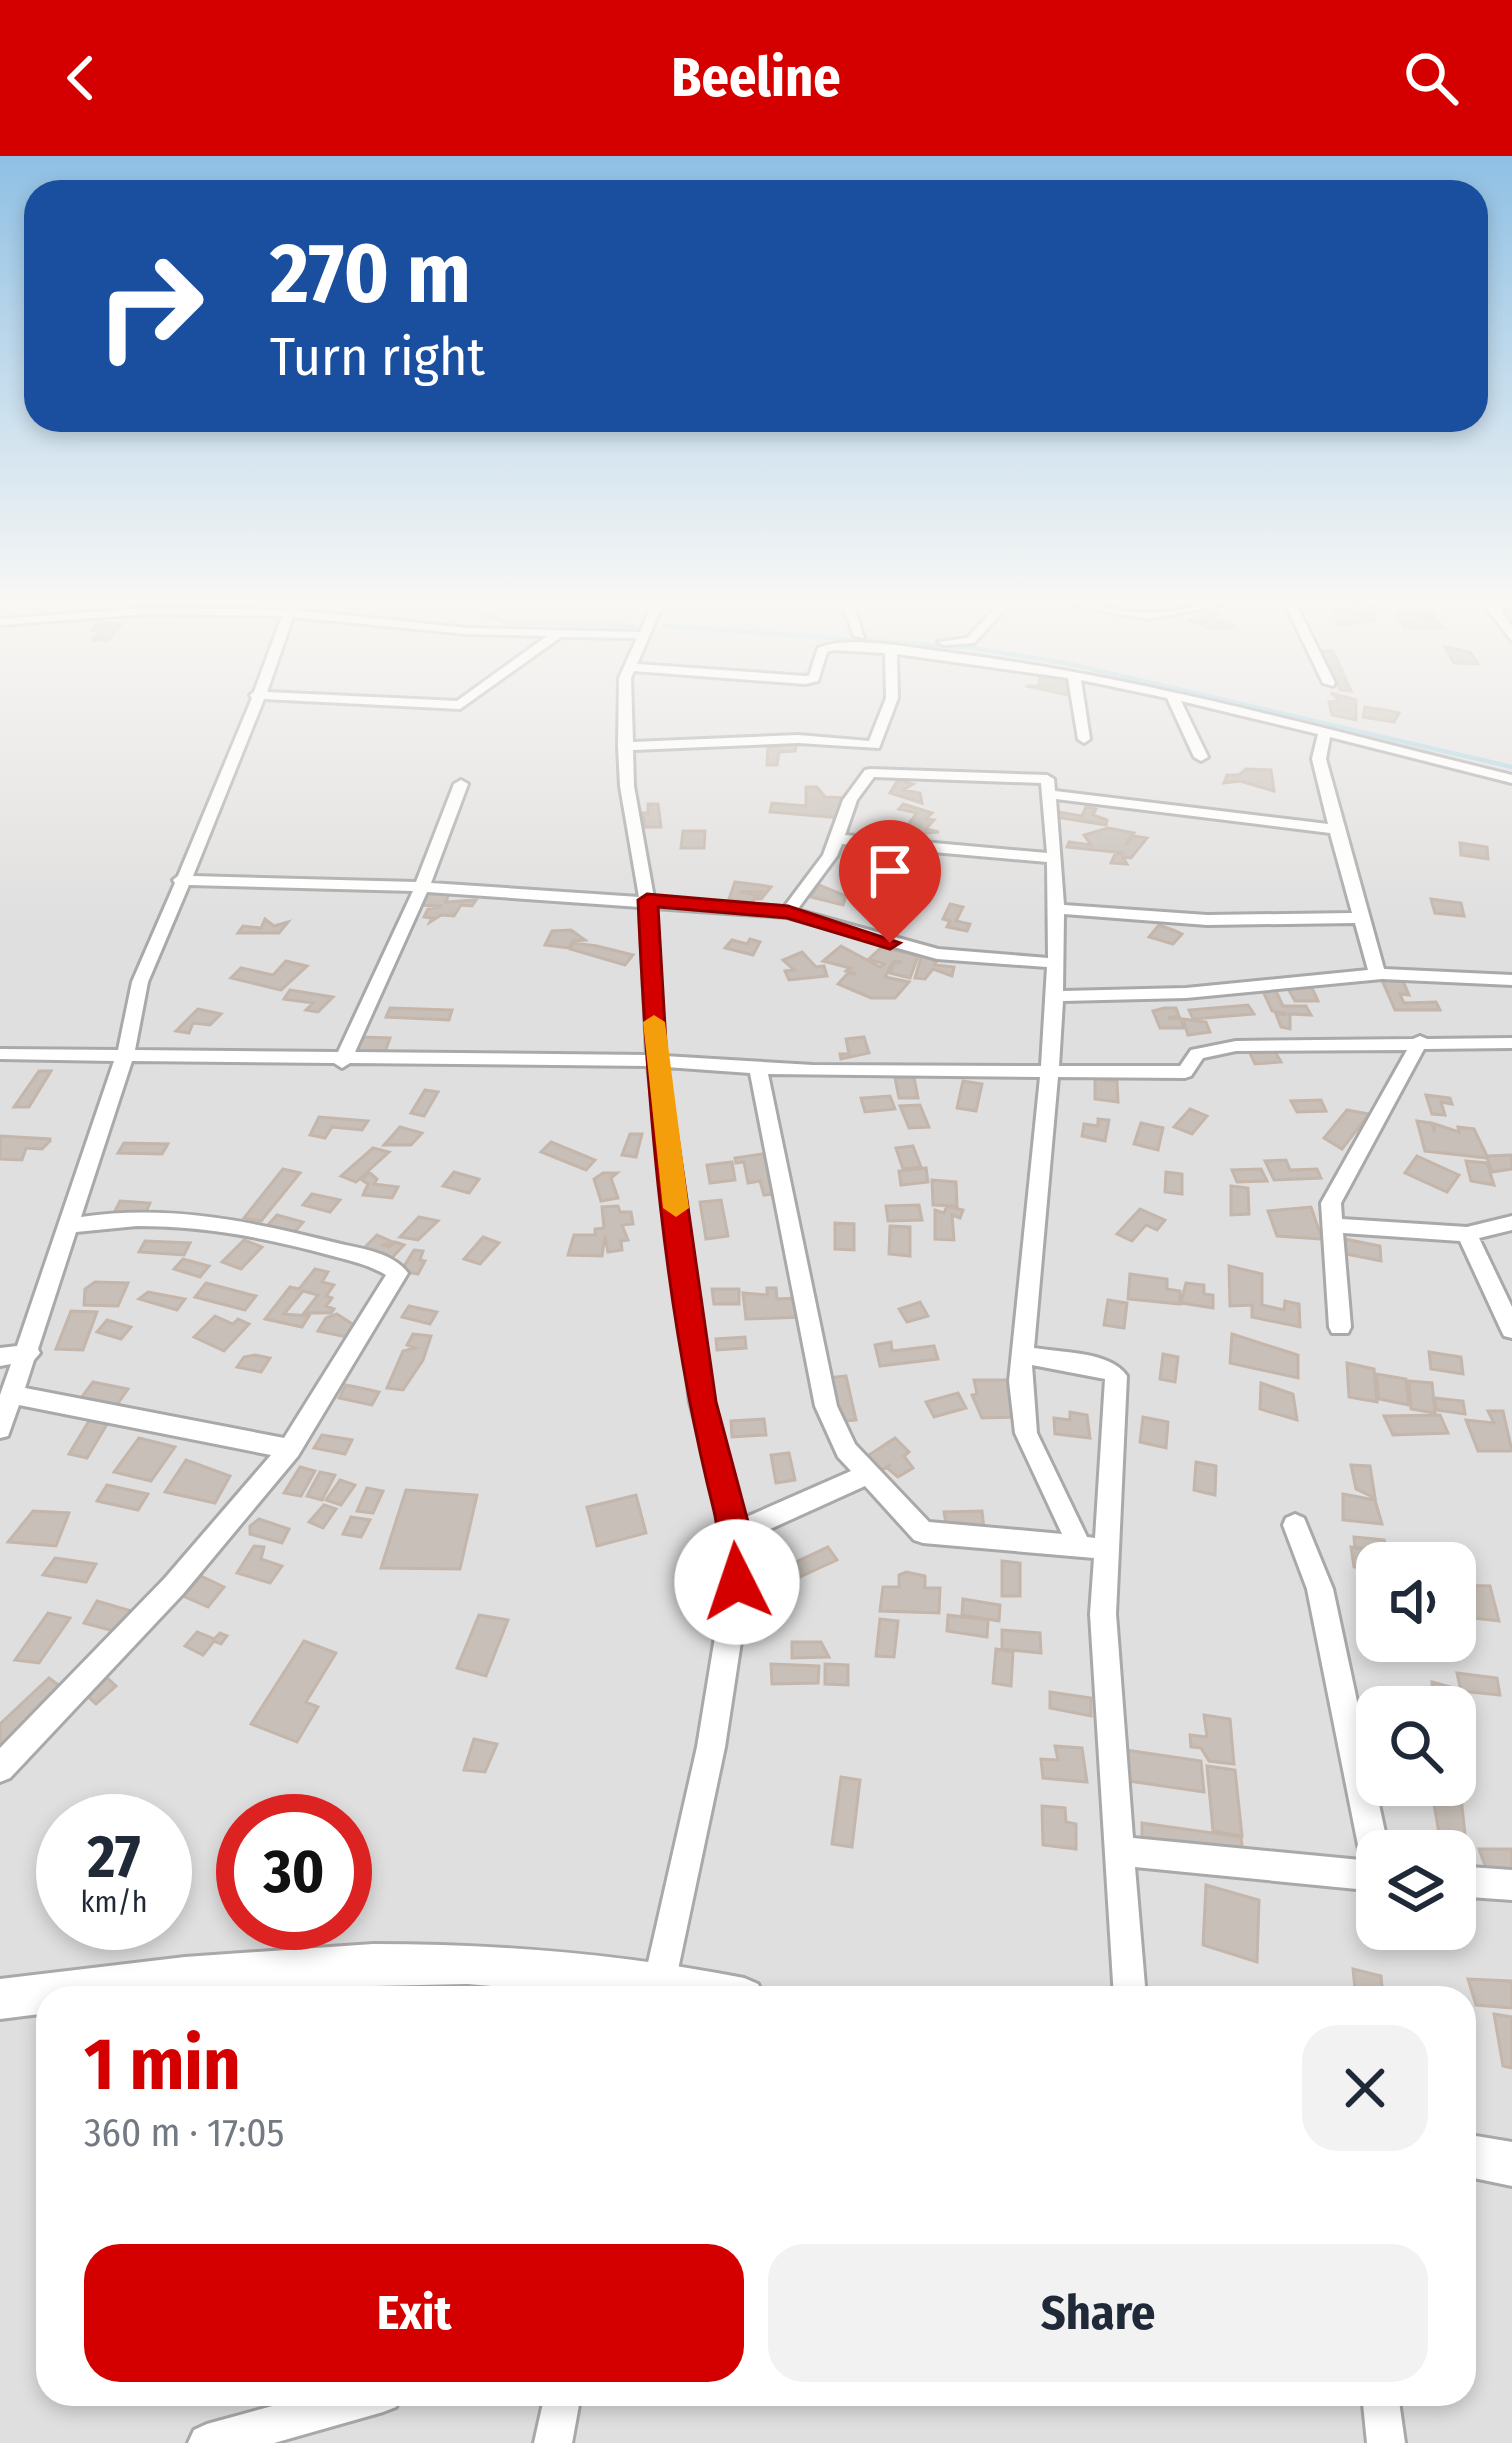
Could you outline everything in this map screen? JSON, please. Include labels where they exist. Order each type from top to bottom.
[{"type":"street","points":[[0,1429],[126,1052],[140,982],[240,749],[251,711]]},
{"type":"street","points":[[626,711],[624,746],[647,900],[656,1061],[701,1402],[736,1533],[737,1582],[711,1747],[659,1986]]},
{"type":"street","points":[[624,746],[798,739],[874,745],[887,711]]},
{"type":"street","points":[[1080,711],[1084,739]]},
{"type":"street","points":[[1180,711],[1201,757]]},
{"type":"street","points":[[1235,711],[1512,778]]},
{"type":"street","points":[[1325,731],[1318,759],[1377,974]]},
{"type":"street","points":[[788,912],[838,839],[850,800],[873,771],[1047,779],[1054,858],[1053,996],[1022,1354],[1026,1433],[1092,1548]]},
{"type":"street","points":[[342,1062],[422,887],[461,784]]},
{"type":"street","points":[[1049,794],[1335,829]]},
{"type":"street","points":[[838,839],[1054,858]]},
{"type":"street","points":[[180,880],[422,887],[788,912],[938,954],[1053,963]]},
{"type":"street","points":[[1053,910],[1208,920],[1361,918]]},
{"type":"street","points":[[1053,996],[1186,993],[1377,974],[1512,980]]},
{"type":"street","points":[[0,1054],[126,1052],[342,1062],[656,1061],[758,1067],[1185,1072],[1197,1054],[1236,1046],[1420,1040],[1512,1043]]},
{"type":"street","points":[[1340,1327],[1331,1225],[1337,1183],[1420,1040]]},
{"type":"street","points":[[758,1067],[833,1430],[865,1474],[922,1532],[1092,1548]]},
{"type":"street","points":[[0,1768],[122,1643],[290,1449],[398,1273],[285,1235],[208,1220],[138,1218],[69,1226]]},
{"type":"street","points":[[1331,1225],[1467,1234],[1512,1223]]},
{"type":"street","points":[[1467,1234],[1512,1330]]},
{"type":"street","points":[[0,1357],[29,1353]]},
{"type":"street","points":[[1022,1354],[1108,1369],[1116,1376],[1092,1548],[1129,1986]]},
{"type":"street","points":[[12,1395],[290,1449]]},
{"type":"street","points":[[736,1533],[865,1474]]},
{"type":"street","points":[[1295,1525],[1320,1589],[1370,1830]]},
{"type":"street","points":[[1120,1852],[1356,1874]]},
{"type":"street","points":[[1476,1882],[1512,1885]]},
{"type":"street","points":[[92,1986],[213,1969],[517,1966],[646,1986]]},
{"type":"street","points":[[0,1999],[36,1994]]},
{"type":"street","points":[[1476,2157],[1512,2164]]},
{"type":"street","points":[[208,2443],[340,2406]]},
{"type":"street","points":[[553,2443],[561,2406]]},
{"type":"street","points":[[1381,2406],[1386,2443]]},
{"type":"shaded area","points":[[0,711],[1512,711],[1512,2443],[0,2443]]},
{"type":"building","points":[[1331,711],[1356,711],[1356,720],[1332,715]]},
{"type":"building","points":[[1364,711],[1399,713],[1394,722],[1363,717]]},
{"type":"building","points":[[779,742],[797,742],[795,751],[779,752],[777,765],[767,765],[768,747],[778,747]]},
{"type":"building","points":[[1246,769],[1271,770],[1274,791],[1240,781],[1224,783],[1227,775],[1239,775]]},
{"type":"building","points":[[898,780],[913,784],[903,790],[920,793],[922,803],[890,793]]},
{"type":"building","points":[[806,787],[817,787],[825,797],[846,798],[840,818],[770,812],[772,803],[806,806]]},
{"type":"building","points":[[648,804],[658,804],[661,827],[644,827],[644,817],[637,818],[637,813],[648,813]]},
{"type":"building","points":[[903,804],[932,813],[926,819],[934,820],[926,829],[939,832],[914,834],[918,829],[907,826],[917,813],[899,809]]},
{"type":"building","points":[[1086,807],[1096,809],[1093,815],[1107,820],[1106,825],[1056,817],[1058,812],[1082,816]]},
{"type":"building","points":[[1108,828],[1134,833],[1125,845],[1134,836],[1147,838],[1131,858],[1123,857],[1127,864],[1111,863],[1115,854],[1124,853],[1067,847],[1069,842],[1091,845],[1084,835]]},
{"type":"building","points":[[683,831],[705,831],[704,848],[681,848]]},
{"type":"building","points":[[1460,843],[1487,847],[1488,859],[1461,855]]},
{"type":"building","points":[[735,882],[771,887],[761,899],[755,899],[762,892],[740,892],[756,895],[752,903],[729,899]]},
{"type":"building","points":[[819,885],[846,896],[843,905],[811,897]]},
{"type":"building","points":[[427,889],[450,890],[446,902],[476,900],[472,906],[461,905],[454,916],[441,915],[430,922],[432,918],[424,917],[428,909],[442,906],[418,905]]},
{"type":"building","points":[[896,896],[916,904],[911,917],[888,914],[885,923],[874,921],[882,911],[871,909],[875,902],[887,904],[884,912],[889,912]]},
{"type":"building","points":[[1431,899],[1461,903],[1464,916],[1435,913]]},
{"type":"building","points":[[950,904],[963,907],[956,921],[970,924],[967,931],[947,927],[950,921],[943,919]]},
{"type":"building","points":[[265,919],[274,926],[288,922],[279,933],[238,933],[243,926],[261,928]]},
{"type":"building","points":[[1159,925],[1182,934],[1173,944],[1149,937]]},
{"type":"building","points":[[571,930],[585,940],[573,941],[569,948],[545,945],[552,931]]},
{"type":"building","points":[[750,939],[760,942],[753,955],[725,948],[732,940],[747,944]]},
{"type":"building","points":[[574,943],[633,955],[625,965],[570,949]]},
{"type":"building","points":[[841,946],[880,967],[884,964],[869,959],[882,947],[918,956],[910,978],[890,973],[895,962],[902,962],[894,961],[891,965],[885,977],[909,982],[895,998],[871,998],[838,984],[848,973],[856,974],[846,971],[850,968],[823,961]]},
{"type":"building","points":[[802,952],[816,967],[824,966],[827,976],[789,980],[785,971],[794,970],[783,960]]},
{"type":"building","points":[[922,954],[938,956],[935,965],[954,967],[952,976],[933,969],[925,979],[915,978]]},
{"type":"building","points":[[286,961],[307,966],[281,990],[231,978],[241,968],[273,975]]},
{"type":"building","points":[[1382,980],[1403,981],[1409,995],[1400,994],[1404,1003],[1436,1002],[1440,1010],[1395,1010]]},
{"type":"building","points":[[1311,986],[1318,1001],[1295,1001],[1287,987]]},
{"type":"building","points":[[1262,989],[1275,989],[1283,1006],[1306,1006],[1311,1015],[1290,1014],[1290,1029],[1281,1027],[1276,1014],[1287,1014],[1272,1011]]},
{"type":"building","points":[[290,990],[333,997],[318,1012],[306,1010],[313,1003],[284,999]]},
{"type":"building","points":[[1248,1005],[1254,1014],[1193,1019],[1189,1010]]},
{"type":"building","points":[[390,1008],[452,1010],[449,1020],[386,1017]]},
{"type":"building","points":[[1176,1008],[1179,1016],[1168,1018],[1180,1018],[1184,1028],[1160,1028],[1153,1011]]},
{"type":"building","points":[[198,1009],[221,1014],[210,1025],[193,1023],[189,1033],[176,1031]]},
{"type":"building","points":[[1183,1019],[1206,1022],[1210,1032],[1188,1035]]},
{"type":"building","points":[[361,1037],[390,1038],[384,1055],[352,1053]]},
{"type":"building","points":[[864,1037],[869,1053],[841,1059],[840,1054],[849,1054],[846,1039]]},
{"type":"building","points":[[1273,1048],[1281,1062],[1255,1064],[1248,1049]]},
{"type":"building","points":[[39,1071],[51,1071],[29,1107],[14,1107]]},
{"type":"building","points":[[914,1077],[918,1098],[899,1098],[895,1078]]},
{"type":"building","points":[[1095,1079],[1117,1081],[1118,1102],[1095,1099]]},
{"type":"building","points":[[963,1081],[982,1084],[976,1111],[957,1108]]},
{"type":"building","points":[[425,1090],[438,1092],[424,1116],[411,1113]]},
{"type":"building","points":[[1426,1095],[1450,1098],[1452,1104],[1441,1102],[1445,1115],[1432,1114]]},
{"type":"building","points":[[890,1096],[895,1109],[865,1112],[861,1098]]},
{"type":"building","points":[[1321,1100],[1326,1111],[1297,1112],[1291,1101]]},
{"type":"building","points":[[920,1105],[929,1127],[909,1128],[900,1106]]},
{"type":"building","points":[[1190,1109],[1207,1116],[1192,1134],[1174,1127]]},
{"type":"building","points":[[1347,1110],[1369,1114],[1342,1149],[1324,1138]]},
{"type":"building","points":[[319,1117],[368,1121],[362,1130],[332,1127],[325,1138],[310,1135]]},
{"type":"building","points":[[1098,1119],[1109,1120],[1105,1141],[1082,1136],[1084,1124],[1098,1126]]},
{"type":"building","points":[[1417,1121],[1432,1123],[1434,1132],[1435,1124],[1459,1132],[1458,1127],[1474,1129],[1487,1156],[1512,1155],[1512,1169],[1492,1172],[1487,1158],[1425,1151]]},
{"type":"building","points":[[1141,1123],[1163,1128],[1158,1150],[1134,1144]]},
{"type":"building","points":[[400,1127],[422,1133],[411,1145],[384,1145]]},
{"type":"building","points":[[630,1134],[642,1134],[636,1157],[622,1155]]},
{"type":"building","points":[[0,1136],[50,1141],[42,1149],[26,1148],[22,1160],[0,1159]]},
{"type":"building","points":[[551,1142],[595,1160],[586,1170],[541,1152]]},
{"type":"building","points":[[124,1143],[168,1144],[162,1154],[118,1153]]},
{"type":"building","points":[[913,1146],[921,1167],[903,1169],[896,1148]]},
{"type":"building","points":[[373,1148],[389,1152],[356,1182],[341,1176]]},
{"type":"building","points":[[770,1153],[781,1193],[764,1195],[760,1181],[748,1183],[744,1162],[736,1163],[735,1158]]},
{"type":"building","points":[[1417,1156],[1459,1175],[1447,1192],[1405,1173]]},
{"type":"building","points":[[1286,1160],[1290,1170],[1317,1169],[1321,1178],[1274,1180],[1265,1161]]},
{"type":"building","points":[[1466,1161],[1487,1163],[1494,1185],[1471,1181]]},
{"type":"building","points":[[732,1162],[735,1180],[710,1183],[707,1165]]},
{"type":"building","points":[[926,1168],[928,1182],[901,1185],[899,1171]]},
{"type":"building","points":[[283,1169],[300,1173],[261,1221],[244,1218]]},
{"type":"building","points":[[1261,1169],[1267,1181],[1237,1182],[1232,1170]]},
{"type":"building","points":[[369,1172],[377,1179],[374,1184],[398,1187],[392,1198],[363,1195],[368,1184],[362,1180]]},
{"type":"building","points":[[454,1172],[479,1179],[469,1193],[443,1186]]},
{"type":"building","points":[[1166,1172],[1182,1174],[1182,1194],[1165,1192]]},
{"type":"building","points":[[617,1173],[611,1178],[618,1198],[601,1201],[594,1179]]},
{"type":"building","points":[[932,1180],[956,1182],[957,1206],[933,1205]]},
{"type":"building","points":[[1231,1186],[1248,1188],[1249,1214],[1231,1215]]},
{"type":"building","points":[[312,1194],[340,1200],[330,1212],[303,1205]]},
{"type":"building","points":[[721,1200],[728,1236],[706,1239],[700,1202]]},
{"type":"building","points":[[120,1201],[150,1203],[145,1214],[114,1213]]},
{"type":"building","points":[[919,1205],[922,1220],[888,1221],[886,1206]]},
{"type":"building","points":[[618,1206],[620,1212],[631,1212],[633,1224],[622,1225],[628,1240],[621,1241],[622,1250],[608,1252],[605,1236],[602,1256],[568,1255],[574,1235],[595,1235],[595,1229],[604,1228],[602,1207]]},
{"type":"building","points":[[947,1206],[963,1210],[960,1218],[952,1215],[954,1240],[935,1239],[935,1210],[944,1213]]},
{"type":"building","points":[[1311,1207],[1322,1239],[1277,1236],[1268,1211]]},
{"type":"building","points":[[1140,1209],[1165,1220],[1157,1230],[1146,1225],[1132,1241],[1117,1234]]},
{"type":"building","points":[[277,1215],[303,1222],[293,1234],[267,1226]]},
{"type":"building","points":[[419,1217],[438,1221],[418,1240],[400,1237]]},
{"type":"building","points":[[835,1223],[854,1224],[854,1250],[835,1249]]},
{"type":"building","points":[[890,1226],[910,1227],[910,1256],[889,1254]]},
{"type":"building","points":[[377,1235],[393,1242],[384,1245],[389,1247],[395,1242],[404,1245],[389,1261],[360,1252]]},
{"type":"building","points":[[483,1237],[499,1243],[480,1264],[464,1259]]},
{"type":"building","points":[[1345,1239],[1380,1246],[1381,1261],[1346,1254]]},
{"type":"building","points":[[244,1240],[262,1247],[241,1269],[222,1262]]},
{"type":"building","points":[[145,1241],[190,1243],[184,1255],[139,1252]]},
{"type":"building","points":[[414,1250],[423,1251],[420,1260],[425,1261],[418,1274],[401,1271]]},
{"type":"building","points":[[183,1259],[209,1266],[200,1277],[174,1269]]},
{"type":"building","points":[[1229,1266],[1262,1274],[1262,1305],[1284,1310],[1285,1301],[1299,1304],[1300,1327],[1252,1317],[1252,1305],[1230,1306]]},
{"type":"building","points":[[315,1269],[328,1272],[322,1282],[334,1285],[326,1296],[332,1298],[326,1306],[334,1309],[331,1313],[304,1313],[318,1295],[303,1291],[284,1314],[309,1316],[302,1327],[265,1319],[290,1287],[299,1289]]},
{"type":"building","points":[[1130,1274],[1167,1279],[1167,1289],[1180,1291],[1180,1304],[1128,1299]]},
{"type":"building","points":[[95,1282],[128,1283],[118,1306],[84,1305],[85,1289]]},
{"type":"building","points":[[206,1283],[256,1296],[245,1310],[195,1297]]},
{"type":"building","points":[[1186,1283],[1204,1285],[1204,1294],[1213,1295],[1213,1308],[1181,1303]]},
{"type":"building","points":[[767,1288],[776,1288],[777,1299],[795,1298],[806,1317],[746,1319],[743,1293],[767,1295]]},
{"type":"building","points":[[712,1289],[739,1289],[739,1304],[714,1304]]},
{"type":"building","points":[[148,1292],[185,1299],[177,1310],[139,1299]]},
{"type":"building","points":[[1108,1300],[1127,1303],[1124,1328],[1104,1325]]},
{"type":"building","points":[[920,1302],[928,1316],[907,1322],[899,1309]]},
{"type":"building","points":[[409,1306],[437,1312],[430,1324],[402,1317]]},
{"type":"building","points":[[71,1311],[97,1312],[83,1350],[56,1349]]},
{"type":"building","points":[[337,1314],[354,1325],[347,1337],[318,1331],[326,1318]]},
{"type":"building","points":[[215,1316],[233,1324],[238,1319],[249,1324],[224,1351],[194,1337]]},
{"type":"building","points":[[107,1320],[131,1327],[121,1339],[97,1332]]},
{"type":"building","points":[[413,1334],[431,1336],[423,1360],[403,1390],[387,1388],[403,1351],[415,1348],[407,1345]]},
{"type":"building","points":[[1232,1334],[1298,1355],[1298,1378],[1230,1363]]},
{"type":"building","points":[[745,1337],[746,1348],[717,1350],[716,1339]]},
{"type":"building","points":[[891,1342],[892,1351],[934,1346],[938,1359],[880,1366],[875,1345]]},
{"type":"building","points":[[1429,1352],[1461,1357],[1463,1374],[1431,1369]]},
{"type":"building","points":[[1163,1354],[1178,1357],[1175,1382],[1160,1379]]},
{"type":"building","points":[[244,1357],[270,1358],[261,1372],[237,1367]]},
{"type":"building","points":[[1347,1363],[1374,1369],[1377,1402],[1349,1397]]},
{"type":"building","points":[[1376,1374],[1406,1379],[1409,1405],[1379,1399]]},
{"type":"building","points":[[846,1376],[856,1420],[836,1422],[827,1378]]},
{"type":"building","points":[[974,1380],[1007,1380],[1015,1417],[982,1418],[972,1395],[977,1394]]},
{"type":"building","points":[[1409,1381],[1432,1383],[1435,1413],[1411,1409]]},
{"type":"building","points":[[93,1382],[128,1389],[116,1406],[81,1398]]},
{"type":"building","points":[[1261,1383],[1293,1394],[1297,1420],[1260,1409]]},
{"type":"building","points":[[346,1385],[379,1392],[372,1405],[339,1398]]},
{"type":"building","points":[[958,1393],[966,1408],[934,1417],[926,1402]]},
{"type":"building","points":[[1435,1398],[1463,1401],[1465,1414],[1436,1410]]},
{"type":"building","points":[[1488,1411],[1503,1411],[1512,1451],[1478,1451],[1466,1420],[1494,1423]]},
{"type":"building","points":[[1070,1412],[1087,1415],[1090,1438],[1055,1434],[1054,1418],[1070,1420]]},
{"type":"building","points":[[1440,1415],[1448,1433],[1393,1435],[1384,1416]]},
{"type":"building","points":[[1143,1417],[1168,1422],[1166,1448],[1140,1442]]},
{"type":"building","points":[[764,1419],[766,1435],[732,1437],[731,1421]]},
{"type":"building","points":[[89,1421],[107,1424],[87,1458],[69,1454]]},
{"type":"building","points":[[322,1435],[352,1440],[345,1454],[314,1448]]},
{"type":"building","points":[[139,1438],[175,1447],[151,1481],[114,1472]]},
{"type":"building","points":[[895,1438],[909,1452],[904,1456],[913,1468],[898,1477],[887,1468],[891,1464],[879,1472],[866,1457]]},
{"type":"building","points":[[789,1453],[795,1480],[776,1483],[771,1455]]},
{"type":"building","points":[[186,1460],[230,1476],[215,1503],[165,1492]]},
{"type":"building","points":[[1196,1462],[1216,1466],[1215,1495],[1194,1490]]},
{"type":"building","points":[[1351,1465],[1370,1466],[1375,1498],[1356,1489]]},
{"type":"building","points":[[300,1467],[315,1471],[301,1496],[284,1493]]},
{"type":"building","points":[[320,1472],[335,1475],[322,1500],[307,1496]]},
{"type":"building","points":[[340,1480],[355,1485],[341,1505],[326,1500]]},
{"type":"building","points":[[107,1485],[148,1494],[138,1510],[97,1501]]},
{"type":"building","points":[[367,1488],[383,1491],[373,1513],[357,1511]]},
{"type":"building","points":[[406,1490],[477,1495],[460,1569],[381,1568]]},
{"type":"building","points":[[1343,1494],[1375,1500],[1382,1524],[1343,1520]]},
{"type":"building","points":[[636,1495],[646,1533],[597,1546],[587,1507]]},
{"type":"building","points":[[324,1505],[336,1509],[323,1528],[309,1522]]},
{"type":"building","points":[[33,1511],[69,1513],[56,1546],[8,1542]]},
{"type":"building","points":[[982,1511],[984,1529],[947,1529],[944,1512]]},
{"type":"building","points":[[351,1517],[370,1520],[361,1537],[343,1534]]},
{"type":"building","points":[[259,1519],[289,1529],[282,1543],[250,1534],[250,1526]]},
{"type":"building","points":[[1354,1537],[1385,1542],[1356,1542],[1355,1548]]},
{"type":"building","points":[[254,1546],[264,1547],[261,1559],[282,1566],[270,1583],[237,1573]]},
{"type":"building","points":[[828,1547],[837,1560],[771,1590],[764,1577]]},
{"type":"building","points":[[55,1558],[96,1564],[86,1582],[43,1575]]},
{"type":"building","points":[[1002,1561],[1020,1563],[1020,1596],[1002,1596]]},
{"type":"building","points":[[899,1575],[925,1576],[925,1588],[940,1588],[939,1613],[880,1611],[883,1587],[899,1587]]},
{"type":"building","points":[[201,1576],[224,1587],[208,1607],[183,1596]]},
{"type":"building","points":[[1476,1586],[1490,1586],[1499,1621],[1476,1618]]},
{"type":"building","points":[[963,1599],[1000,1605],[999,1621],[962,1615]]},
{"type":"building","points":[[97,1601],[135,1612],[121,1633],[84,1623]]},
{"type":"building","points":[[48,1613],[70,1618],[39,1663],[15,1660]]},
{"type":"building","points":[[479,1615],[508,1620],[486,1676],[457,1668]]},
{"type":"building","points":[[948,1615],[988,1620],[987,1637],[947,1631]]},
{"type":"building","points":[[880,1619],[898,1621],[894,1657],[876,1656]]},
{"type":"building","points":[[1002,1630],[1040,1633],[1041,1653],[1002,1649]]},
{"type":"building","points":[[197,1632],[214,1639],[220,1633],[227,1636],[221,1644],[214,1641],[203,1655],[185,1646]]},
{"type":"building","points":[[304,1641],[336,1653],[306,1702],[318,1707],[297,1742],[251,1724]]},
{"type":"building","points":[[792,1642],[821,1642],[829,1657],[792,1658]]},
{"type":"building","points":[[996,1649],[1013,1652],[1011,1686],[993,1683]]},
{"type":"building","points":[[771,1664],[819,1666],[818,1683],[772,1684]]},
{"type":"building","points":[[825,1664],[848,1665],[848,1685],[825,1684]]},
{"type":"building","points":[[1457,1673],[1497,1678],[1500,1695],[1476,1693],[1476,1686],[1460,1686]]},
{"type":"building","points":[[103,1674],[116,1686],[96,1704],[82,1691]]},
{"type":"building","points":[[49,1678],[64,1689],[0,1752],[0,1724]]},
{"type":"building","points":[[1050,1692],[1091,1698],[1091,1716],[1050,1708]]},
{"type":"building","points":[[1204,1715],[1230,1719],[1234,1764],[1209,1761],[1201,1748],[1191,1747],[1190,1735],[1207,1737]]},
{"type":"building","points":[[474,1739],[497,1744],[485,1772],[464,1770]]},
{"type":"building","points":[[1055,1746],[1082,1748],[1087,1782],[1043,1778],[1041,1759],[1058,1760]]},
{"type":"building","points":[[1126,1750],[1201,1761],[1204,1792],[1128,1781]]},
{"type":"building","points":[[1207,1766],[1235,1770],[1242,1836],[1213,1831]]},
{"type":"building","points":[[841,1777],[860,1780],[852,1847],[832,1844]]},
{"type":"building","points":[[1042,1806],[1065,1808],[1066,1822],[1076,1824],[1076,1849],[1043,1845]]},
{"type":"building","points":[[1434,1806],[1462,1806],[1465,1830],[1438,1830]]},
{"type":"building","points":[[1142,1823],[1241,1837],[1243,1855],[1142,1839]]},
{"type":"building","points":[[1479,1849],[1512,1849],[1512,1871],[1487,1871]]},
{"type":"building","points":[[1206,1885],[1259,1900],[1257,1962],[1203,1945]]},
{"type":"building","points":[[1353,1969],[1381,1976],[1382,1986],[1355,1986]]},
{"type":"building","points":[[1468,1979],[1512,1981],[1512,2008],[1476,2005],[1476,1986],[1470,1986]]},
{"type":"building","points":[[1494,2014],[1512,2017],[1512,2068],[1503,2066]]},
{"type":"waterway","points":[[1270,711],[1512,767]]},
{"type":"slow traffic","points":[[654,1022],[676,1208]]},
{"type":"route","points":[[737,1582],[736,1533],[701,1402],[656,1061],[647,900],[788,912],[890,943]]}]
